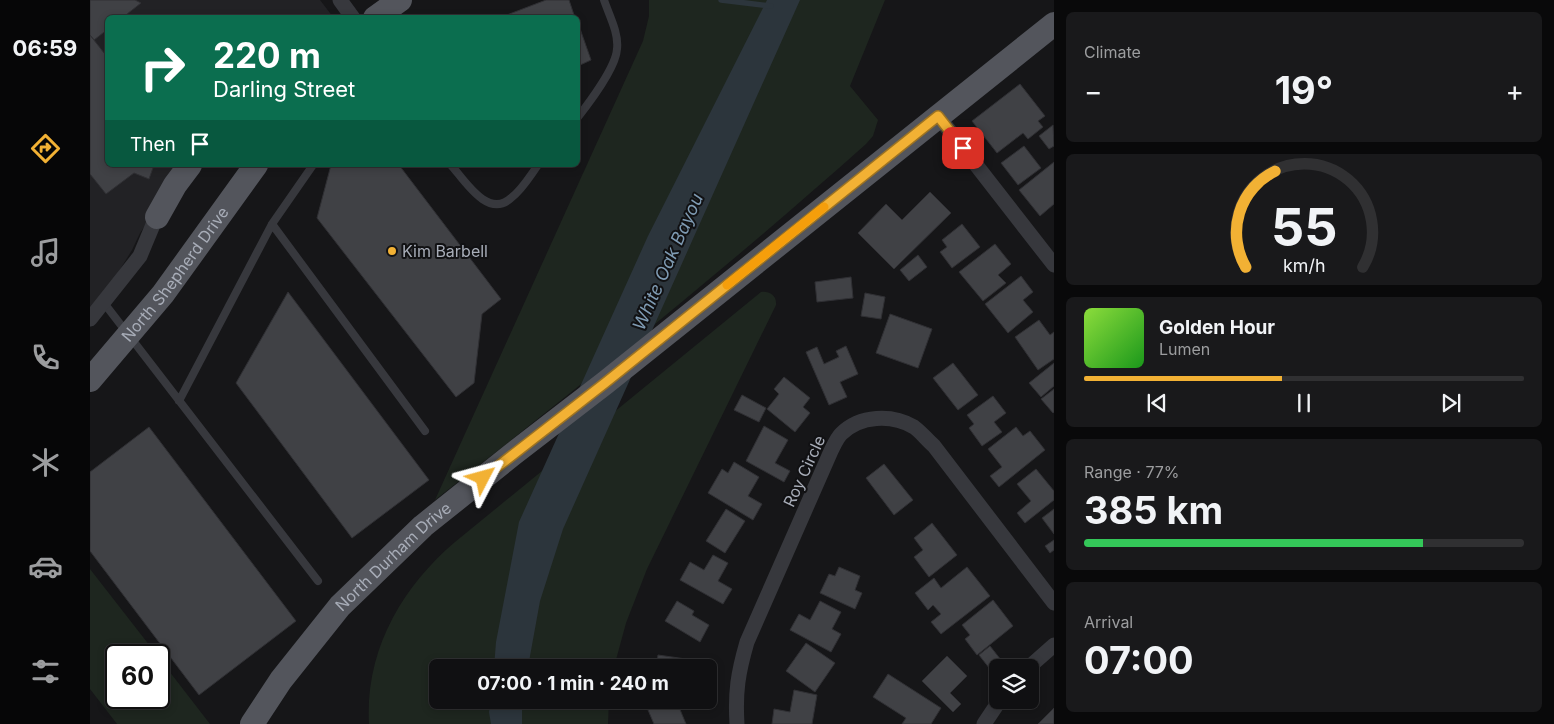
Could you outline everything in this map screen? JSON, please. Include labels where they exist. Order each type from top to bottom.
[{"type":"main road","points":[[379,15],[400,0]]},
{"type":"main road","name":"North Durham Drive","points":[[252,724],[281,680],[340,606],[423,526],[1054,24]]},
{"type":"main road","points":[[157,216],[175,185],[188,167]]},
{"type":"main road","name":"North Shepherd Drive","points":[[90,380],[163,294],[255,167]]},
{"type":"street","points":[[340,0],[351,15]]},
{"type":"street","points":[[938,116],[1054,265]]},
{"type":"street","points":[[90,319],[140,256],[176,167]]},
{"type":"street","name":"Roy Circle","points":[[737,724],[735,699],[738,672],[747,642],[831,450],[841,434],[869,419],[884,418],[898,420],[914,428],[934,446],[1054,603]]},
{"type":"street","points":[[1038,659],[1054,645]]},
{"type":"street","points":[[984,724],[994,709]]},
{"type":"lane","points":[[580,114],[592,99],[616,57],[618,48],[616,34],[604,0]]},
{"type":"lane","points":[[179,402],[272,224],[312,167]]},
{"type":"lane","points":[[453,167],[483,201],[493,205],[511,199],[536,167]]},
{"type":"lane","points":[[272,224],[424,431]]},
{"type":"lane","points":[[104,303],[318,581]]},
{"type":"shaded area","points":[[90,0],[320,0],[331,15],[105,15],[105,167],[186,167],[140,233],[116,276],[90,310]]},
{"type":"shaded area","points":[[649,0],[885,0],[850,86],[878,120],[873,136],[814,190],[707,281],[599,370],[435,500],[643,41],[649,16]]},
{"type":"shaded area","points":[[761,292],[767,292],[772,295],[776,305],[647,569],[626,623],[616,659],[429,659],[429,709],[609,709],[608,724],[369,724],[369,697],[373,671],[380,646],[390,623],[418,580],[455,542]]},
{"type":"shaded area","points":[[90,569],[148,644],[105,644],[105,708],[90,689]]},
{"type":"shaded area","points":[[170,672],[210,724],[117,724],[105,709],[170,709]]},
{"type":"water","name":"White Oak Bayou","points":[[767,0],[800,0],[563,529],[540,601],[529,659],[495,659],[496,642],[519,522],[648,236]]},
{"type":"water","points":[[490,709],[522,709],[522,724],[491,724]]},
{"type":"building","points":[[90,0],[135,0],[141,3],[126,15],[105,15],[105,31],[94,40],[90,35]]},
{"type":"building","points":[[546,0],[569,0],[574,15],[507,15]]},
{"type":"building","points":[[580,29],[591,60],[580,65]]},
{"type":"building","points":[[90,35],[105,54],[105,167],[153,167],[149,179],[134,173],[106,194],[90,174]]},
{"type":"building","points":[[1020,84],[1045,116],[1038,121],[1043,127],[1028,139],[1023,133],[997,153],[972,121]]},
{"type":"building","points":[[1053,125],[1054,146],[1049,149],[1039,136]]},
{"type":"building","points":[[1024,146],[1041,168],[1018,185],[1001,163]]},
{"type":"building","points":[[1054,162],[1054,204],[1040,216],[1019,190]]},
{"type":"building","points":[[330,167],[401,167],[501,299],[482,314],[474,383],[456,397],[317,218]]},
{"type":"building","points":[[930,192],[951,213],[894,269],[858,233],[886,204],[902,220]]},
{"type":"building","points":[[962,224],[980,247],[952,268],[940,252],[947,247],[942,240]]},
{"type":"building","points":[[995,244],[1011,264],[998,275],[1006,283],[983,301],[959,272]]},
{"type":"building","points":[[918,255],[927,267],[909,281],[900,270]]},
{"type":"building","points":[[1021,276],[1033,292],[1023,300],[1033,312],[1008,333],[985,304]]},
{"type":"building","points":[[851,277],[853,298],[817,302],[815,282]]},
{"type":"building","points":[[288,292],[429,480],[352,538],[236,383]]},
{"type":"building","points":[[865,293],[885,297],[881,319],[861,316]]},
{"type":"building","points":[[890,314],[932,329],[918,368],[876,353]]},
{"type":"building","points":[[1039,320],[1050,335],[1054,332],[1054,359],[1038,370],[1015,337]]},
{"type":"building","points":[[846,346],[858,374],[840,382],[847,397],[829,405],[806,352],[817,347],[824,364],[839,357],[836,351]]},
{"type":"building","points":[[953,363],[978,395],[958,410],[933,378]]},
{"type":"building","points":[[1054,363],[1054,386],[1041,397],[1029,383]]},
{"type":"building","points":[[784,377],[810,398],[803,407],[810,413],[795,432],[767,409],[779,394],[774,389]]},
{"type":"building","points":[[1054,389],[1054,412],[1053,413],[1041,399]]},
{"type":"building","points":[[742,395],[766,408],[759,422],[734,410]]},
{"type":"building","points":[[993,396],[1006,413],[994,422],[1002,432],[982,446],[969,428],[974,424],[967,415]]},
{"type":"building","points":[[764,426],[788,440],[775,463],[790,471],[784,482],[746,461]]},
{"type":"building","points":[[149,427],[296,621],[199,695],[170,657],[170,644],[160,644],[90,551],[90,472]]},
{"type":"building","points":[[1016,427],[1023,436],[1030,431],[1045,450],[999,487],[990,476],[1002,467],[988,449]]},
{"type":"building","points":[[734,462],[759,477],[748,496],[762,504],[753,520],[708,493],[722,469],[728,473]]},
{"type":"building","points":[[884,464],[913,500],[894,515],[866,478]]},
{"type":"building","points":[[1036,469],[1054,491],[1054,500],[1025,523],[1017,513],[1031,501],[1017,484]]},
{"type":"building","points":[[726,509],[745,521],[725,553],[706,541]]},
{"type":"building","points":[[1054,509],[1054,534],[1042,518]]},
{"type":"building","points":[[932,523],[957,555],[929,577],[914,557],[923,550],[914,538]]},
{"type":"building","points":[[1054,540],[1054,550],[1050,553],[1045,546]]},
{"type":"building","points":[[713,555],[728,563],[718,581],[732,589],[723,604],[680,580],[690,562],[704,570]]},
{"type":"building","points":[[839,567],[860,576],[855,590],[862,593],[855,609],[820,593],[829,574],[835,576]]},
{"type":"building","points":[[967,567],[990,596],[941,634],[931,622],[941,614],[933,605],[928,610],[915,593],[934,578],[941,588]]},
{"type":"building","points":[[993,600],[1013,626],[977,655],[965,639],[970,635],[962,625]]},
{"type":"building","points":[[677,601],[694,611],[692,615],[709,625],[700,642],[665,621]]},
{"type":"building","points":[[820,601],[841,612],[832,629],[841,634],[831,652],[790,630],[799,614],[810,620]]},
{"type":"building","points":[[806,643],[835,663],[815,692],[786,671]]},
{"type":"building","points":[[990,646],[1000,659],[989,659],[989,668],[979,655]]},
{"type":"building","points":[[658,655],[686,659],[657,659]]},
{"type":"building","points":[[947,656],[967,676],[950,693],[961,704],[953,712],[922,681]]},
{"type":"building","points":[[888,674],[941,708],[931,724],[902,724],[906,718],[873,697]]},
{"type":"building","points":[[794,690],[817,695],[812,724],[772,724],[774,709],[790,712]]},
{"type":"building","points":[[1054,708],[1054,724],[1038,724]]},
{"type":"building","points":[[680,709],[686,724],[654,724],[648,710]]},
{"type":"waterway","points":[[721,0],[771,6]]},
{"type":"slow traffic","points":[[727,285],[824,207]]},
{"type":"place","name":"Kim Barbell","points":[[392,251]]},
{"type":"route","points":[[483,478],[605,383],[938,116],[963,148]]}]
